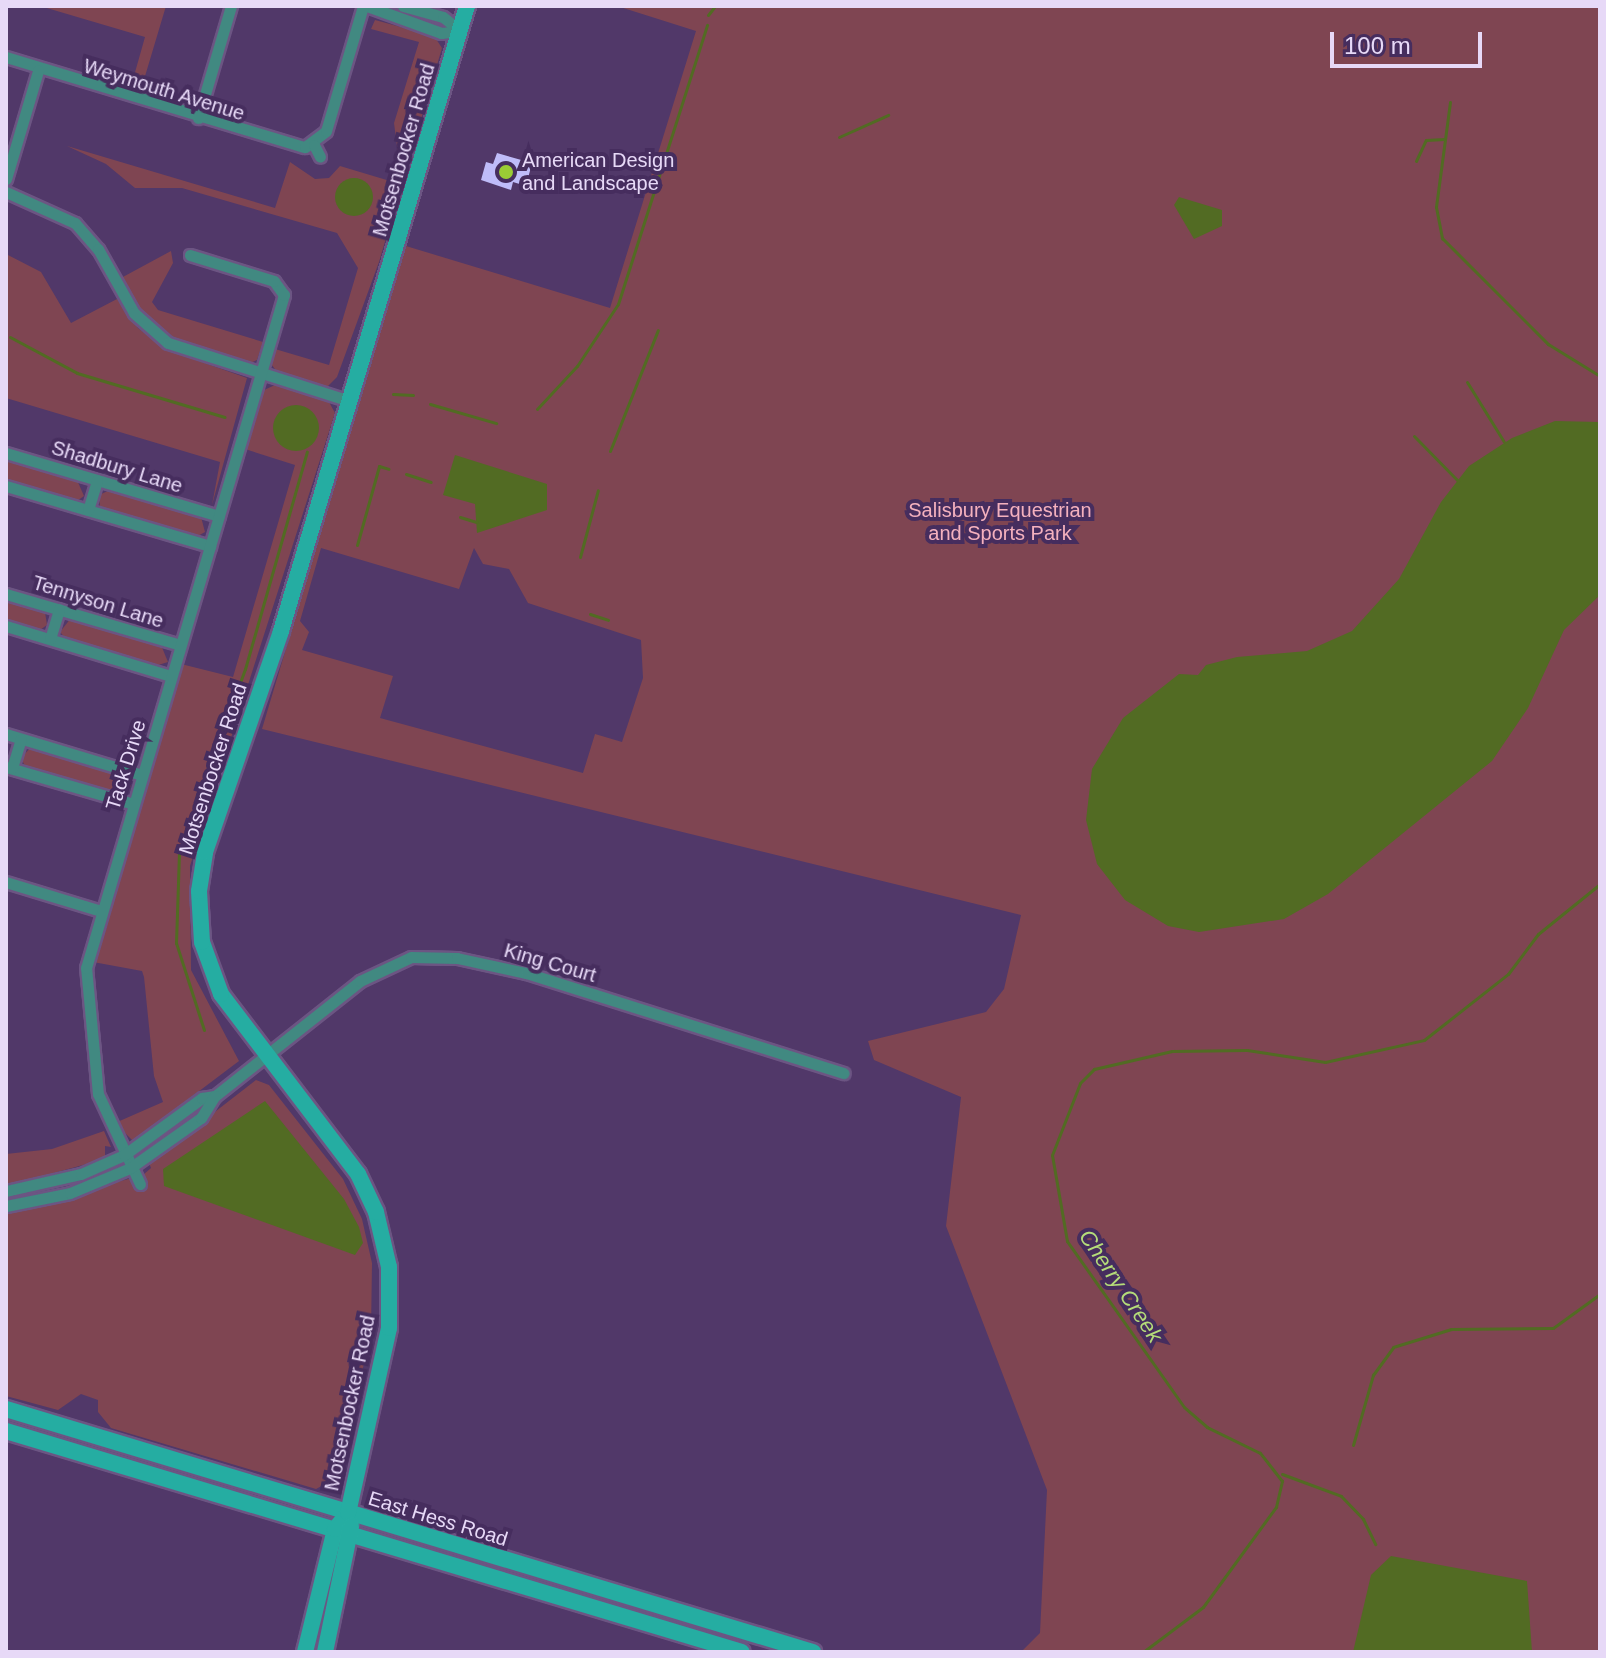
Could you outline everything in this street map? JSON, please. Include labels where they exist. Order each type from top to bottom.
[{"type":"main road","name":"Motsenbocker Road","points":[[305,1652],[335,1529],[348,1513],[389,1328],[389,1267],[365,1185],[264,1054],[210,971],[200,925],[200,877],[350,401],[467,6]]},
{"type":"main road","name":"East Hess Road","points":[[6,1409],[813,1652]]},
{"type":"main road","name":"East Hess Road","points":[[6,1431],[742,1652]]},
{"type":"main road","name":"Motsenbocker Road","points":[[325,1652],[354,1535],[348,1513]]},
{"type":"street","points":[[198,118],[231,6]]},
{"type":"street","points":[[320,157],[314,145],[326,131],[365,6],[441,33],[460,31]]},
{"type":"street","points":[[403,6],[443,17],[460,31]]},
{"type":"street","name":"Weymouth Avenue","points":[[6,57],[38,71],[294,147],[314,145]]},
{"type":"street","points":[[6,179],[38,71]]},
{"type":"street","points":[[6,192],[75,223],[98,249],[134,313],[156,335],[179,349],[350,401]]},
{"type":"street","name":"Tack Drive","points":[[140,1184],[98,1094],[87,1024],[86,968],[284,290],[274,281],[190,255]]},
{"type":"street","name":"Shadbury Lane","points":[[6,453],[219,516]]},
{"type":"street","points":[[88,510],[97,480]]},
{"type":"street","points":[[6,486],[210,546]]},
{"type":"street","name":"Tennyson Lane","points":[[6,594],[180,645]]},
{"type":"street","points":[[50,639],[59,609]]},
{"type":"street","points":[[6,626],[171,676]]},
{"type":"street","points":[[6,734],[142,775]]},
{"type":"street","points":[[21,739],[9,768],[133,804]]},
{"type":"street","points":[[6,882],[101,911]]},
{"type":"street","name":"King Court","points":[[215,1096],[264,1054],[373,973],[431,956],[526,973],[844,1073]]},
{"type":"street","points":[[6,1191],[81,1174],[124,1155],[202,1098],[215,1096]]},
{"type":"street","points":[[6,1206],[79,1190],[130,1168],[201,1118],[215,1096]]},
{"type":"green space","points":[[40,6],[166,6],[140,93],[130,90],[145,37]]},
{"type":"green space","name":"Salisbury Equestrian and Sports Park","points":[[617,6],[1600,6],[1600,1652],[1021,1652],[1040,1633],[1047,1490],[946,1226],[961,1097],[874,1060],[868,1041],[986,1012],[1004,989],[1021,915],[262,729],[406,246],[610,308],[696,31]],"holes":[[[321,548],[459,589],[474,548],[483,564],[509,569],[528,603],[641,640],[643,678],[622,742],[595,734],[583,773],[380,718],[393,676],[302,650],[309,632],[300,621]]]},
{"type":"green space","points":[[375,20],[434,36],[442,48],[379,262],[337,377],[327,387],[278,373],[271,364],[275,349],[329,365],[358,268],[337,233],[182,188],[135,188],[106,164],[67,146],[275,208],[290,162],[315,179],[329,178],[340,166],[390,181],[398,154],[394,123],[419,42],[371,29]]},
{"type":"green space","points":[[171,251],[173,263],[152,302],[158,310],[263,342],[257,360],[250,363],[178,341],[138,307],[121,278]]},
{"type":"green space","points":[[6,254],[41,272],[71,323],[117,299],[138,328],[165,349],[247,378],[212,505],[220,462],[6,398]]},
{"type":"green space","points":[[275,385],[329,402],[335,413],[190,866],[191,970],[239,1061],[133,1141],[115,1123],[163,1102],[154,1076],[144,977],[142,971],[93,962],[181,664],[233,677],[295,465],[245,449],[262,391]]},
{"type":"green space","points":[[6,459],[77,480],[84,496],[77,501],[6,482]]},
{"type":"green space","points":[[110,490],[201,517],[205,532],[194,538],[100,508],[99,495]]},
{"type":"green space","points":[[6,599],[45,612],[47,625],[40,630],[6,621]]},
{"type":"green space","points":[[71,618],[161,645],[168,662],[155,666],[67,640],[60,632]]},
{"type":"green space","points":[[31,747],[126,775],[131,786],[119,796],[26,768],[21,758]]},
{"type":"green space","points":[[256,1080],[269,1085],[343,1179],[362,1219],[372,1263],[371,1333],[338,1477],[316,1489],[111,1428],[98,1412],[98,1400],[81,1394],[58,1410],[6,1396],[6,1212],[143,1175],[151,1168],[149,1163]]},
{"type":"green space","points":[[104,1131],[111,1147],[105,1146],[105,1159],[6,1186],[6,1154],[52,1149]]},
{"type":"shaded area","points":[[354,178],[368,183],[373,197],[368,211],[354,216],[340,211],[335,197],[340,183]]},
{"type":"shaded area","points":[[1179,197],[1222,210],[1222,226],[1194,239],[1174,205]]},
{"type":"shaded area","points":[[296,405],[305,406],[312,412],[318,419],[318,437],[312,444],[305,450],[296,451],[287,450],[280,444],[274,437],[273,428],[274,419],[280,412],[287,406]]},
{"type":"shaded area","points":[[1555,421],[1600,422],[1600,595],[1564,630],[1528,708],[1492,761],[1328,894],[1284,919],[1199,932],[1168,926],[1125,900],[1097,864],[1086,820],[1092,769],[1123,718],[1179,674],[1198,675],[1206,665],[1237,657],[1307,651],[1352,631],[1399,579],[1441,502],[1469,466],[1512,438]]},
{"type":"shaded area","points":[[455,455],[547,484],[547,510],[477,533],[475,504],[443,495]]},
{"type":"shaded area","points":[[265,1101],[344,1199],[359,1227],[363,1243],[355,1255],[164,1186],[163,1169]]},
{"type":"shaded area","points":[[1391,1556],[1527,1581],[1532,1652],[1353,1652],[1371,1575]]},
{"type":"building","name":"American Design and Landscape","points":[[497,153],[532,163],[526,186],[513,182],[511,190],[481,180],[486,162],[493,164]]},
{"type":"waterway","points":[[708,15],[715,6]]},
{"type":"waterway","points":[[537,409],[577,366],[618,304],[707,25]]},
{"type":"waterway","points":[[1450,102],[1436,207],[1442,238],[1548,344],[1600,376]]},
{"type":"waterway","points":[[839,137],[888,115]]},
{"type":"waterway","points":[[1416,161],[1426,140],[1444,139]]},
{"type":"waterway","points":[[610,451],[658,330]]},
{"type":"waterway","points":[[10,337],[77,373],[225,417]]},
{"type":"waterway","points":[[1467,382],[1504,442]]},
{"type":"waterway","points":[[393,394],[413,395]]},
{"type":"waterway","points":[[430,404],[496,423]]},
{"type":"waterway","points":[[1414,436],[1458,481]]},
{"type":"waterway","points":[[204,1030],[176,943],[179,853],[245,669],[307,452]]},
{"type":"waterway","points":[[357,545],[379,466],[389,469]]},
{"type":"waterway","points":[[406,474],[431,482]]},
{"type":"waterway","points":[[580,557],[598,490]]},
{"type":"waterway","points":[[460,517],[476,522]]},
{"type":"waterway","points":[[590,614],[608,620]]},
{"type":"waterway","name":"Cherry Creek","points":[[1143,1652],[1203,1607],[1276,1507],[1282,1481],[1260,1453],[1207,1427],[1184,1407],[1067,1241],[1052,1155],[1080,1083],[1094,1069],[1172,1051],[1247,1050],[1325,1062],[1424,1040],[1508,974],[1538,934],[1600,884]]},
{"type":"waterway","points":[[1353,1445],[1373,1375],[1393,1347],[1451,1329],[1553,1328],[1600,1294]]},
{"type":"waterway","points":[[1282,1474],[1341,1496],[1363,1519],[1375,1544]]},
{"type":"place","name":"American Design and Landscape","points":[[506,172]]}]
